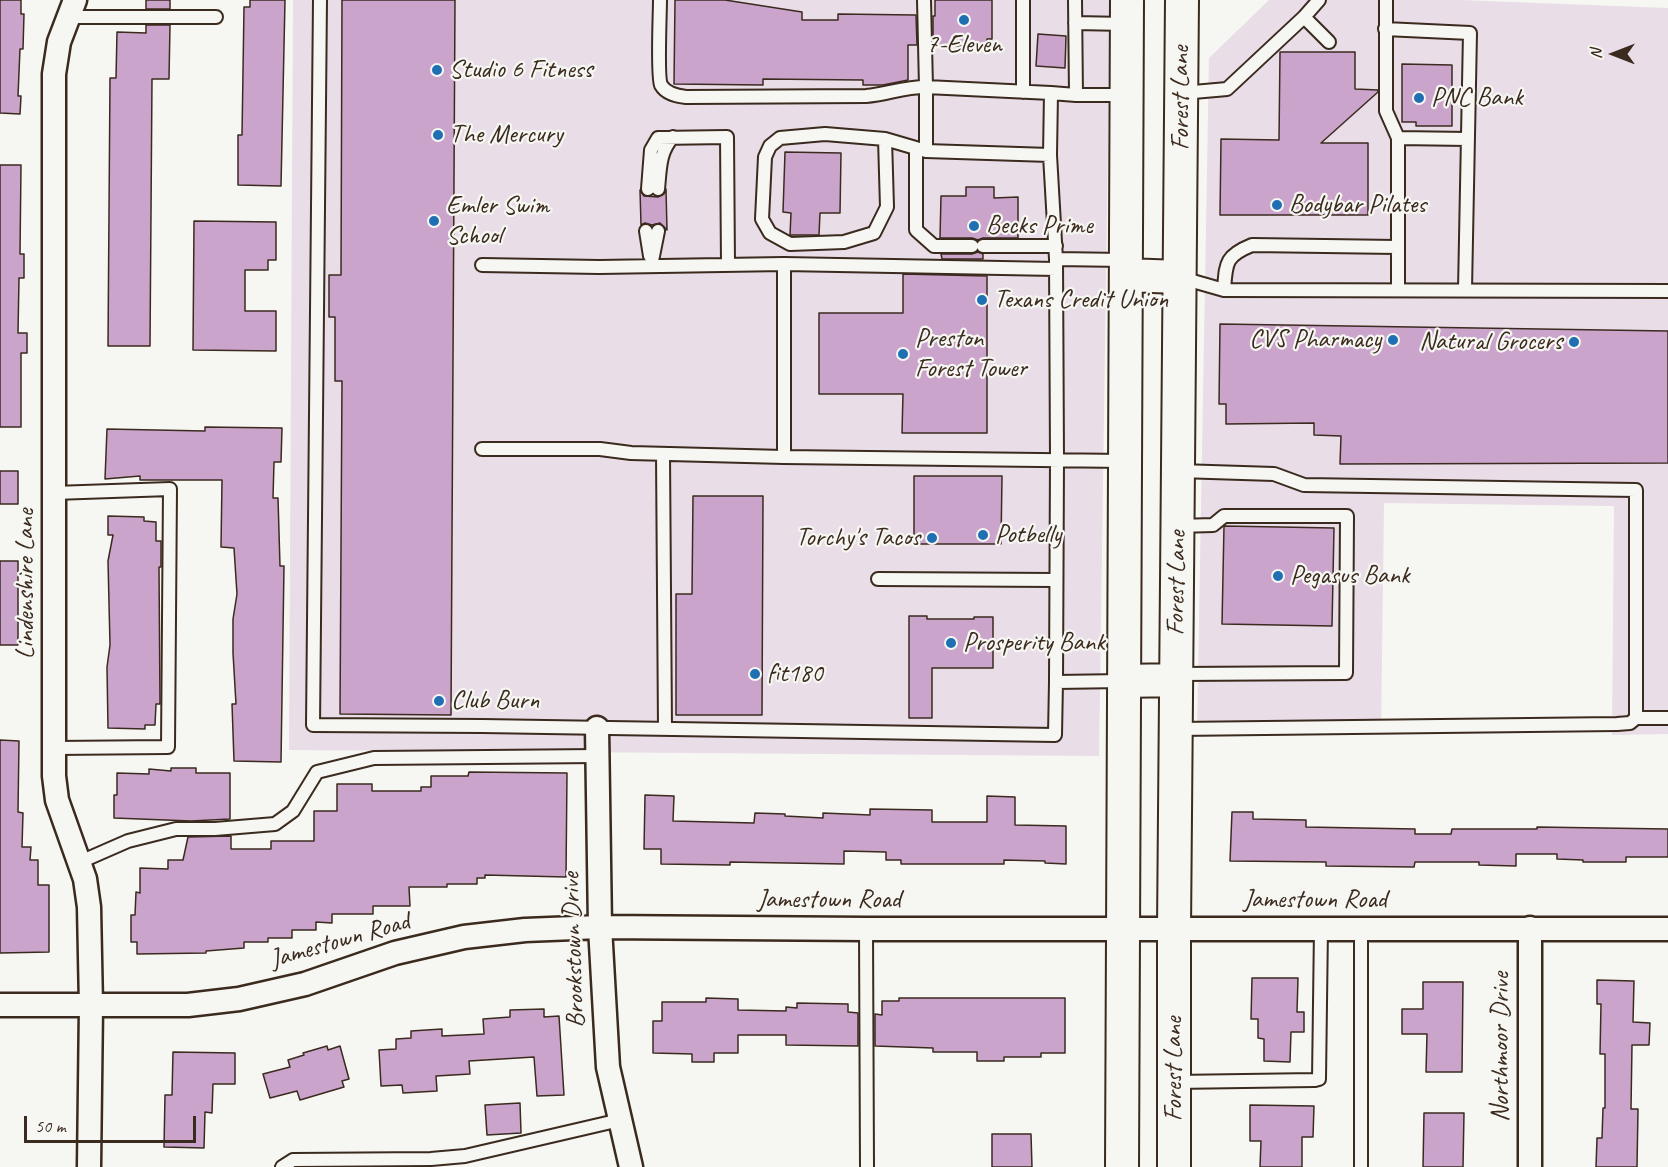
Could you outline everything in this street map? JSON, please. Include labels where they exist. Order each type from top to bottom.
[{"type":"main road","name":"Forest Lane","points":[[1174,1167],[1182,0]]},
{"type":"main road","name":"Forest Lane","points":[[1122,1167],[1126,12]]},
{"type":"main road","points":[[1126,268],[1179,277]]},
{"type":"main road","points":[[1124,681],[1176,677]]},
{"type":"street","name":"Lindenshire Lane","points":[[72,8],[59,42],[54,74],[54,748],[57,800],[86,879],[89,907],[91,1006],[89,1167]]},
{"type":"street","name":"Brookstown Drive","points":[[597,728],[600,927],[608,1067],[631,1167]]},
{"type":"street","name":"Jamestown Road","points":[[0,1005],[188,1005],[239,999],[305,984],[395,953],[464,937],[525,930],[600,927],[1668,929]]},
{"type":"street","name":"Northmoor Drive","points":[[1530,928],[1530,1167]]},
{"type":"lane","points":[[320,0],[313,725],[1055,735],[1058,460],[1056,258],[1050,155],[1051,93]]},
{"type":"lane","points":[[660,0],[661,85],[671,94],[686,97],[866,96],[884,94],[907,87],[926,87],[1076,95],[1126,95]]},
{"type":"lane","points":[[924,0],[926,87],[916,230],[934,246],[978,246],[1126,268]]},
{"type":"lane","points":[[1023,0],[1023,92]]},
{"type":"lane","points":[[1075,0],[1076,95]]},
{"type":"lane","points":[[1181,93],[1227,89],[1304,18],[1319,0]]},
{"type":"lane","points":[[1386,0],[1386,111],[1398,138],[1398,290]]},
{"type":"lane","points":[[72,8],[216,17]]},
{"type":"lane","points":[[1075,23],[1126,12]]},
{"type":"lane","points":[[1304,18],[1329,42]]},
{"type":"lane","points":[[1385,29],[1470,33],[1465,290]]},
{"type":"lane","points":[[885,140],[887,207],[874,233],[844,242],[790,244],[770,233],[762,219],[765,157],[770,146],[780,138],[825,134],[885,140],[921,149],[1050,155]]},
{"type":"lane","points":[[653,189],[651,150],[658,138],[727,137],[728,265]]},
{"type":"lane","points":[[1398,138],[1468,139]]},
{"type":"lane","points":[[651,266],[652,231]]},
{"type":"lane","points":[[1224,290],[1226,266],[1235,252],[1252,245],[1397,247]]},
{"type":"lane","points":[[482,265],[651,266],[1056,258]]},
{"type":"lane","points":[[784,264],[784,457]]},
{"type":"lane","points":[[1179,277],[1224,290],[1668,291]]},
{"type":"lane","points":[[482,449],[600,449],[632,453],[784,457],[1125,461]]},
{"type":"lane","points":[[663,454],[665,729]]},
{"type":"lane","points":[[1178,471],[1274,474],[1304,485],[1636,490],[1636,718]]},
{"type":"lane","points":[[54,493],[170,489],[168,747],[54,748]]},
{"type":"lane","points":[[1176,677],[1346,674],[1347,516],[1224,516],[1213,525],[1178,526]]},
{"type":"lane","points":[[878,579],[1056,580]]},
{"type":"lane","points":[[1056,682],[1124,681]]},
{"type":"lane","points":[[1176,729],[1617,724],[1630,723],[1636,718],[1668,718]]},
{"type":"lane","points":[[80,862],[128,841],[176,829],[215,829],[275,824],[292,811],[317,772],[374,758],[598,756]]},
{"type":"lane","points":[[1174,1082],[1319,1079],[1321,928]]},
{"type":"lane","points":[[1360,1167],[1361,928]]},
{"type":"lane","points":[[866,929],[867,1167]]},
{"type":"lane","points":[[282,1167],[292,1160],[431,1159],[465,1156],[620,1120]]},
{"type":"shaded area","points":[[293,0],[1110,0],[1099,756],[289,750]]},
{"type":"shaded area","points":[[1269,0],[1459,0],[1668,8],[1668,734],[1612,735],[1614,506],[1384,503],[1381,732],[1197,734],[1209,58]]},
{"type":"building","points":[[0,0],[21,0],[21,14],[24,14],[18,96],[21,96],[20,114],[0,113]]},
{"type":"building","points":[[146,0],[170,0],[170,9],[146,9]]},
{"type":"building","points":[[250,0],[285,0],[281,186],[238,185],[238,135],[242,135],[244,7],[250,7]]},
{"type":"building","points":[[342,0],[455,0],[451,715],[340,714],[342,381],[335,381],[335,317],[329,317],[329,275],[341,275]]},
{"type":"building","points":[[675,0],[725,0],[802,12],[802,20],[838,20],[838,14],[916,15],[917,45],[908,45],[908,80],[883,85],[863,85],[863,80],[763,79],[763,85],[674,84]]},
{"type":"building","name":"7-Eleven","points":[[935,0],[992,0],[992,39],[987,39],[987,46],[933,46]]},
{"type":"building","points":[[146,25],[170,25],[169,79],[152,79],[150,346],[108,346],[110,78],[116,78],[117,32],[146,33]]},
{"type":"building","name":"7-Eleven","points":[[1038,34],[1066,36],[1065,68],[1036,66]]},
{"type":"building","points":[[1280,52],[1355,52],[1355,89],[1378,90],[1321,143],[1368,143],[1368,215],[1220,215],[1221,139],[1279,140]]},
{"type":"building","name":"PNC Bank","points":[[1402,64],[1452,65],[1452,126],[1416,126],[1416,122],[1402,122]]},
{"type":"building","points":[[785,152],[841,153],[840,213],[820,213],[819,235],[790,235],[791,213],[783,212]]},
{"type":"building","points":[[0,165],[21,165],[20,254],[24,254],[24,278],[19,278],[18,333],[27,333],[27,353],[21,353],[21,427],[0,427]]},
{"type":"building","name":"Becks Prime","points":[[966,187],[994,187],[994,198],[1018,197],[1018,238],[978,240],[940,238],[941,196],[966,196]]},
{"type":"building","points":[[666,189],[667,230],[660,223],[641,225],[640,190],[644,196],[658,197],[664,194]]},
{"type":"building","points":[[194,221],[276,222],[276,260],[268,260],[268,270],[245,270],[245,311],[276,311],[276,351],[193,350]]},
{"type":"building","points":[[978,252],[983,254],[983,259],[942,259],[941,254],[972,254]]},
{"type":"building","name":"Preston Forest Tower","points":[[903,274],[987,276],[987,433],[902,433],[903,394],[819,394],[819,313],[903,313]]},
{"type":"building","points":[[1220,324],[1668,331],[1668,463],[1340,464],[1341,436],[1314,435],[1314,423],[1226,424],[1226,404],[1219,404]]},
{"type":"building","points":[[205,427],[282,428],[281,462],[274,462],[273,498],[278,498],[280,566],[284,566],[281,762],[234,761],[232,704],[236,704],[233,619],[237,594],[234,548],[221,547],[222,480],[140,480],[140,476],[105,479],[107,429],[205,431]]},
{"type":"building","points":[[0,471],[18,471],[18,504],[0,504]]},
{"type":"building","points":[[914,476],[1002,476],[1001,544],[914,544]]},
{"type":"building","points":[[693,496],[763,496],[762,715],[676,715],[676,594],[692,594]]},
{"type":"building","points":[[108,516],[144,517],[144,521],[156,522],[156,541],[161,541],[161,567],[159,567],[160,704],[156,704],[155,725],[145,725],[145,729],[108,728],[107,667],[110,645],[108,561],[113,535],[108,535]]},
{"type":"building","name":"Pegasus Bank","points":[[1224,526],[1334,528],[1332,626],[1222,624]]},
{"type":"building","points":[[0,561],[18,561],[18,645],[0,645]]},
{"type":"building","name":"Prosperity Bank","points":[[909,616],[927,616],[927,619],[993,617],[993,668],[932,668],[932,718],[909,718]]},
{"type":"building","points":[[0,740],[19,741],[18,812],[23,813],[22,847],[31,847],[30,860],[38,860],[38,885],[49,885],[49,952],[0,953]]},
{"type":"building","points":[[171,768],[196,768],[196,773],[230,773],[230,819],[191,821],[114,818],[117,773],[149,774],[149,769],[171,771]]},
{"type":"building","points":[[469,772],[567,773],[566,877],[485,875],[485,878],[477,878],[477,884],[409,887],[410,906],[373,906],[373,914],[332,914],[332,923],[316,922],[316,930],[292,930],[292,938],[268,938],[268,942],[244,942],[244,948],[206,951],[206,953],[137,954],[137,942],[131,942],[131,915],[135,915],[136,892],[140,893],[140,868],[168,869],[168,860],[183,860],[188,837],[231,836],[231,849],[271,849],[271,841],[314,841],[314,811],[337,811],[337,784],[372,784],[372,791],[421,791],[421,787],[431,787],[431,776],[468,776]]},
{"type":"building","points":[[645,795],[674,796],[673,821],[754,823],[755,813],[823,818],[823,813],[870,815],[870,809],[932,810],[932,822],[987,822],[987,796],[1015,797],[1015,825],[1066,826],[1066,864],[1004,860],[1004,864],[901,864],[901,860],[886,860],[886,852],[844,851],[844,864],[730,862],[730,865],[661,864],[661,849],[644,849]]},
{"type":"building","points":[[1232,812],[1253,812],[1253,819],[1306,820],[1306,827],[1415,829],[1415,834],[1451,834],[1452,829],[1537,829],[1537,827],[1668,829],[1668,857],[1626,857],[1626,862],[1583,862],[1583,860],[1557,859],[1557,854],[1516,854],[1516,866],[1479,865],[1479,862],[1415,862],[1414,867],[1326,866],[1326,862],[1230,861]]},
{"type":"building","points":[[1252,978],[1298,978],[1297,1012],[1304,1012],[1304,1032],[1291,1032],[1290,1062],[1264,1061],[1264,1039],[1258,1038],[1258,1019],[1251,1019]]},
{"type":"building","points":[[1597,980],[1634,981],[1633,1022],[1650,1023],[1649,1045],[1632,1045],[1631,1109],[1638,1109],[1637,1167],[1596,1167],[1597,1138],[1602,1138],[1603,1108],[1605,1108],[1605,1054],[1600,1054],[1601,1004],[1597,1004]]},
{"type":"building","points":[[1423,982],[1463,982],[1462,1072],[1426,1072],[1427,1034],[1402,1034],[1402,1009],[1423,1009]]},
{"type":"building","points":[[706,998],[738,999],[738,1010],[786,1011],[786,1007],[797,1008],[797,1003],[848,1004],[848,1012],[858,1013],[858,1046],[786,1045],[786,1035],[738,1035],[738,1053],[714,1053],[714,1062],[692,1062],[692,1054],[653,1053],[653,1021],[662,1021],[662,1002],[706,1002]]},
{"type":"building","points":[[899,998],[1065,998],[1065,1053],[1041,1053],[1041,1057],[1004,1057],[1004,1061],[977,1061],[977,1052],[933,1052],[933,1048],[875,1046],[875,1014],[882,1015],[882,1001],[899,1001]]},
{"type":"building","points":[[544,1009],[544,1017],[559,1016],[564,1095],[537,1096],[534,1057],[469,1061],[470,1074],[436,1076],[437,1091],[403,1093],[402,1085],[381,1086],[379,1050],[396,1049],[396,1039],[411,1038],[411,1031],[442,1029],[442,1036],[484,1034],[483,1019],[510,1017],[510,1010]]},
{"type":"building","points":[[327,1046],[328,1050],[340,1046],[349,1079],[342,1081],[344,1087],[300,1100],[297,1091],[270,1098],[263,1074],[290,1067],[288,1060]]},
{"type":"building","points":[[173,1052],[235,1053],[235,1084],[213,1084],[212,1113],[205,1112],[204,1148],[164,1147],[165,1095],[172,1095]]},
{"type":"building","points":[[520,1103],[521,1133],[487,1135],[485,1105]]},
{"type":"building","points":[[1250,1105],[1314,1106],[1313,1137],[1302,1137],[1302,1167],[1260,1167],[1261,1141],[1250,1141]]},
{"type":"building","points":[[1424,1113],[1464,1113],[1463,1167],[1423,1167]]},
{"type":"building","points":[[992,1134],[1031,1134],[1032,1167],[992,1167]]},
{"type":"place","name":"7-Eleven","points":[[964,20]]},
{"type":"place","name":"Studio 6 Fitness","points":[[437,70]]},
{"type":"place","name":"PNC Bank","points":[[1419,98]]},
{"type":"place","name":"The Mercury","points":[[438,135]]},
{"type":"place","name":"Bodybar Pilates","points":[[1277,205]]},
{"type":"place","name":"Emler Swim School","points":[[434,221]]},
{"type":"place","name":"Becks Prime","points":[[974,226]]},
{"type":"place","name":"Texans Credit Union","points":[[982,300]]},
{"type":"place","name":"CVS Pharmacy","points":[[1393,340]]},
{"type":"place","name":"Natural Grocers","points":[[1574,342]]},
{"type":"place","name":"Preston Forest Tower","points":[[903,354]]},
{"type":"place","name":"Potbelly","points":[[983,535]]},
{"type":"place","name":"Torchy's Tacos","points":[[932,538]]},
{"type":"place","name":"Pegasus Bank","points":[[1278,576]]},
{"type":"place","name":"Prosperity Bank","points":[[951,643]]},
{"type":"place","name":"fit180","points":[[755,674]]},
{"type":"place","name":"Club Burn","points":[[439,701]]}]
